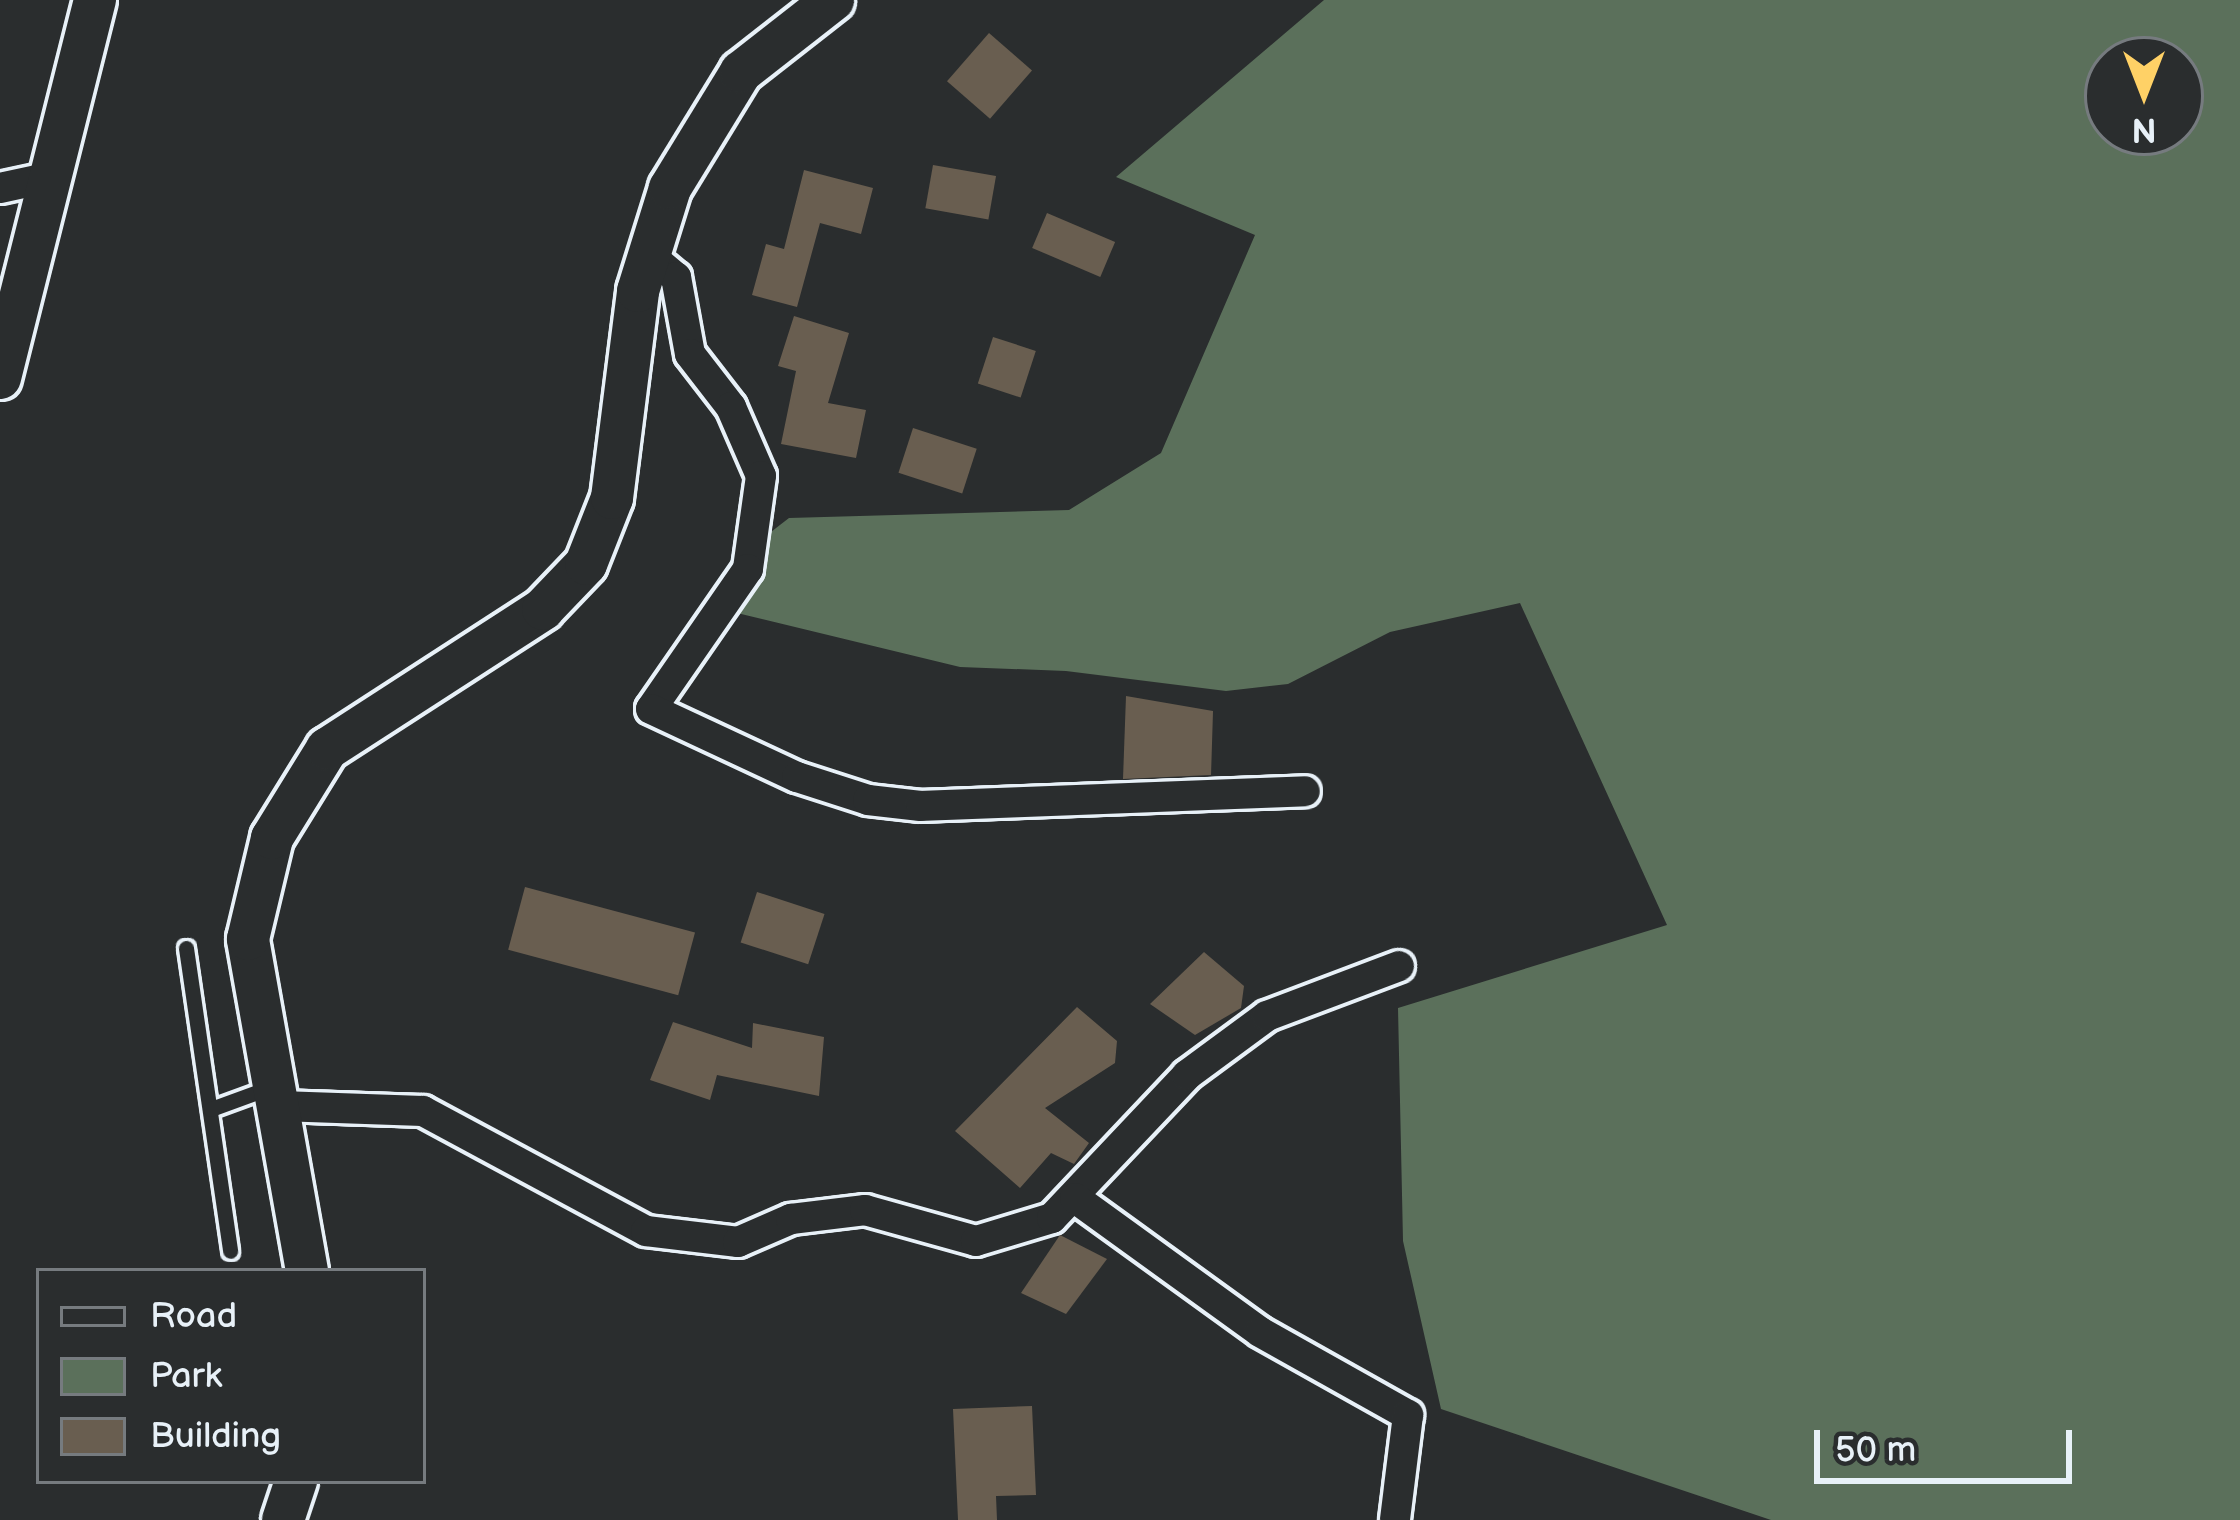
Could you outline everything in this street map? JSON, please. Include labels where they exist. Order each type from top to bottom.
[{"type":"main road","points":[[0,377],[55,176],[95,0]]},
{"type":"main road","points":[[307,1268],[248,939],[272,838],[327,749],[543,609],[586,564],[612,498],[647,253],[683,160],[729,86],[771,43],[832,0]]},
{"type":"main road","points":[[284,1520],[295,1484]]},
{"type":"street","points":[[0,188],[55,176]]},
{"type":"street","points":[[647,253],[676,278],[690,354],[731,407],[761,476],[748,569],[651,710],[797,777],[868,800],[921,806],[1305,791]]},
{"type":"street","points":[[277,1096],[423,1111],[646,1232],[704,1242],[738,1242],[830,1210],[866,1210],[976,1240],[1052,1218],[1076,1198],[1187,1075],[1267,1016],[1399,966]]},
{"type":"street","points":[[1076,1198],[1260,1332],[1408,1414],[1395,1520]]},
{"type":"lane","points":[[186,947],[230,1251]]},
{"type":"lane","points":[[211,1109],[277,1096]]},
{"type":"green space","points":[[1324,0],[2240,0],[2240,1520],[1771,1520],[1441,1409],[1403,1241],[1398,1008],[1667,925],[1520,603],[1390,632],[1288,684],[1226,691],[1066,671],[960,667],[737,613],[767,535],[789,518],[1069,510],[1161,453],[1255,235],[1116,177]]},
{"type":"building","points":[[989,33],[1032,70],[990,119],[947,81]]},
{"type":"building","points":[[933,165],[996,176],[988,219],[925,208]]},
{"type":"building","points":[[804,170],[873,188],[861,234],[820,223],[797,307],[752,295],[766,244],[784,249]]},
{"type":"building","points":[[1047,213],[1115,242],[1100,277],[1032,248]]},
{"type":"building","points":[[794,316],[849,333],[828,403],[866,410],[856,458],[781,444],[796,371],[778,366]]},
{"type":"building","points":[[993,337],[1036,351],[1021,398],[978,384]]},
{"type":"building","points":[[913,428],[977,449],[962,493],[898,473]]},
{"type":"building","points":[[1126,696],[1213,711],[1211,775],[1123,779]]},
{"type":"building","points":[[525,887],[695,933],[678,995],[508,950]]},
{"type":"building","points":[[757,892],[825,914],[808,964],[741,942]]},
{"type":"building","points":[[1204,952],[1244,986],[1241,1008],[1195,1035],[1150,1004]]},
{"type":"building","points":[[1077,1007],[1117,1041],[1115,1063],[1045,1108],[1089,1143],[1074,1164],[1051,1153],[1020,1188],[955,1131]]},
{"type":"building","points":[[673,1022],[752,1048],[753,1023],[824,1037],[819,1096],[717,1075],[710,1100],[650,1080]]},
{"type":"building","points":[[1060,1235],[1107,1259],[1066,1314],[1021,1293]]},
{"type":"building","points":[[1032,1406],[1036,1495],[996,1496],[997,1520],[958,1520],[953,1409]]}]
